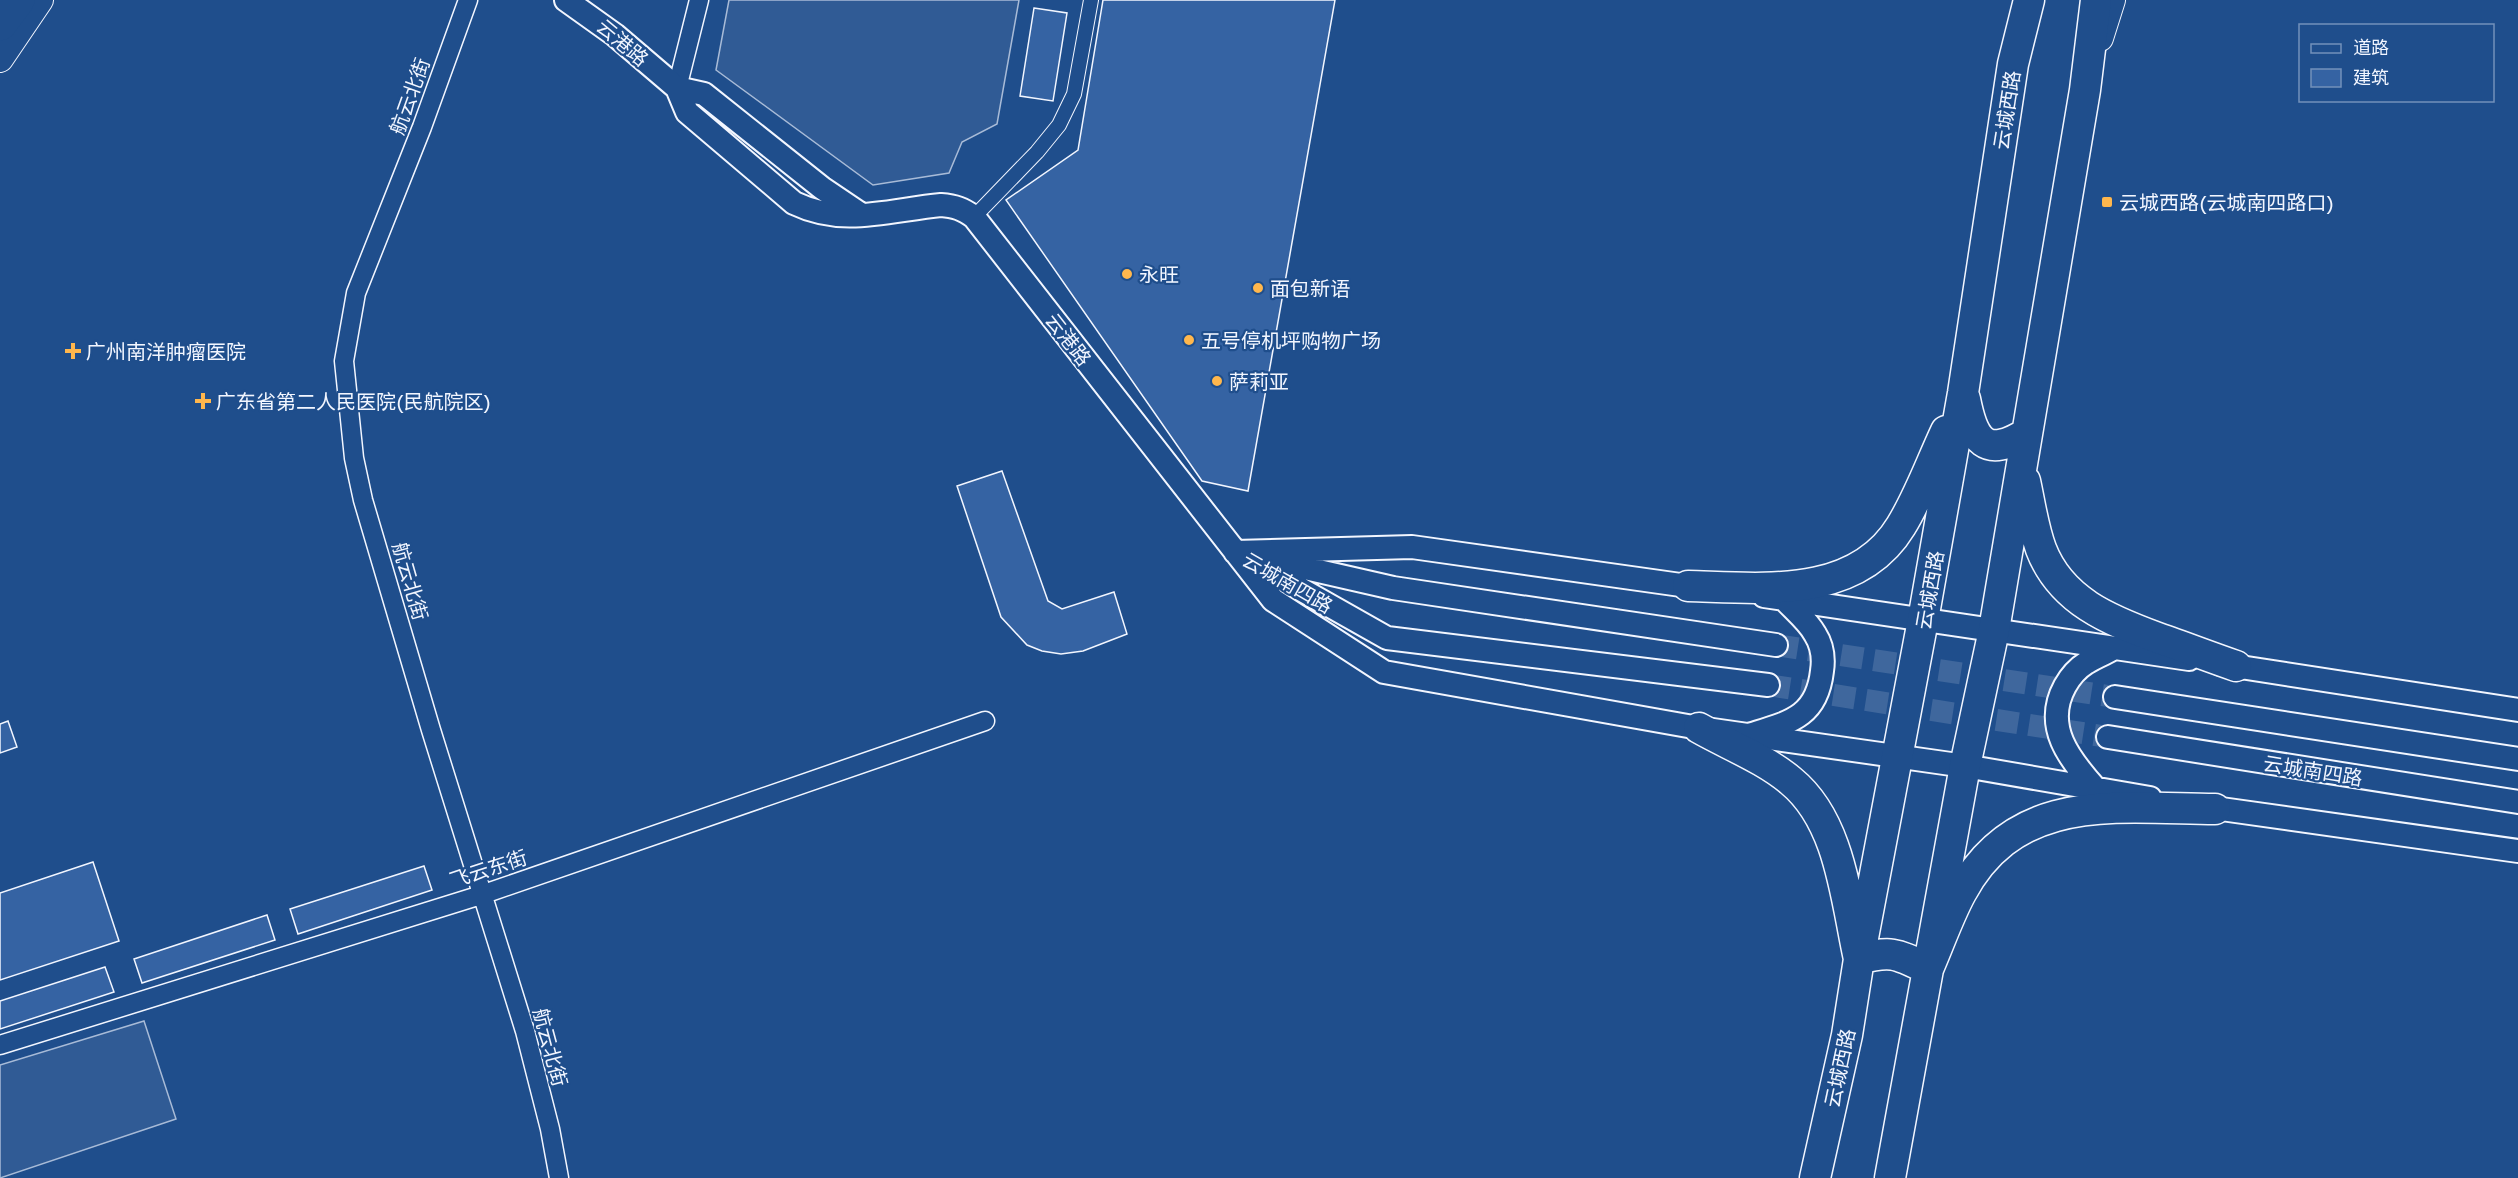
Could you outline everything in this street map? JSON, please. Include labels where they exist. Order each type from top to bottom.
[{"type":"highway","points":[[0,24],[18,0]]},
{"type":"main road","points":[[0,60],[40,0]]},
{"type":"main road","points":[[2012,0],[2013,64]]},
{"type":"main road","name":"云城西路","points":[[1815,1178],[1847,1035],[1859,960],[1899,756],[1963,393],[2013,64],[2029,0]]},
{"type":"main road","points":[[1890,1178],[1965,766],[1994,630],[2085,90],[2096,0]]},
{"type":"main road","points":[[2085,90],[2112,0]]},
{"type":"main road","points":[[1963,393],[1974,432],[1986,444],[2000,447],[2027,433]]},
{"type":"main road","points":[[1688,586],[1799,587],[1823,581],[1866,563],[1886,546],[1900,528],[1963,393]]},
{"type":"main road","points":[[2027,433],[2025,481],[2034,525],[2041,548],[2057,578],[2088,608],[2115,622],[2236,666]]},
{"type":"main road","points":[[1699,728],[1774,769],[1792,782],[1811,802],[1823,823],[1836,856],[1859,960],[1882,953],[1902,957],[1928,969]]},
{"type":"main road","points":[[1928,969],[1962,892],[1992,852],[2023,828],[2058,814],[2082,809],[2215,809]]},
{"type":"street","name":"航云北街","points":[[468,0],[357,293],[344,362],[354,458],[363,500],[481,895],[525,1031],[550,1129],[559,1178]]},
{"type":"street","name":"云港路","points":[[566,0],[615,35],[677,88],[704,94],[822,188],[862,215],[941,204],[955,206],[974,218],[1273,600],[1384,672],[1699,728],[1965,766],[2215,809],[2518,851]]},
{"type":"street","points":[[677,88],[699,0]]},
{"type":"street","points":[[974,218],[1037,152],[1059,125],[1074,94],[1091,0]]},
{"type":"street","points":[[1235,552],[1412,547],[1784,599],[2518,710]]},
{"type":"street","name":"云城南四路","points":[[1235,552],[1394,588],[1776,645]]},
{"type":"street","name":"云城南四路","points":[[1235,552],[1387,638],[1768,686]]},
{"type":"street","points":[[1748,735],[1777,726],[1806,711],[1814,702],[1821,679],[1824,662],[1815,633],[1784,599]]},
{"type":"street","points":[[2096,789],[2084,776],[2063,744],[2056,724],[2058,699],[2069,678],[2085,663],[2115,648]]},
{"type":"street","points":[[2115,697],[2518,759]]},
{"type":"street","name":"飞云东街","points":[[0,1045],[481,895],[985,721]]},
{"type":"street","name":"云城南四路","points":[[2108,737],[2518,802]]},
{"type":"shaded area","points":[[729,0],[1019,0],[997,124],[962,142],[949,173],[873,185],[716,70]]},
{"type":"shaded area","points":[[144,1021],[176,1119],[0,1178],[0,1065]]},
{"type":"building","name":"五号停机坪购物广场","points":[[1103,0],[1335,0],[1248,491],[1202,481],[1006,200],[1078,150]]},
{"type":"building","points":[[1034,8],[1067,13],[1053,101],[1020,96]]},
{"type":"building","points":[[1002,471],[1048,601],[1062,609],[1114,592],[1127,634],[1083,651],[1061,654],[1042,651],[1027,645],[1001,617],[957,486]]},
{"type":"building","points":[[8,721],[17,747],[0,753],[0,724]]},
{"type":"building","points":[[93,862],[119,941],[0,980],[0,893]]},
{"type":"building","points":[[424,866],[432,890],[298,934],[290,909]]},
{"type":"building","points":[[267,915],[275,940],[142,983],[134,959]]},
{"type":"building","points":[[105,967],[114,992],[0,1029],[0,1001]]},
{"type":"tunnel","points":[[1776,645],[2115,697]]},
{"type":"tunnel","points":[[1768,685],[2108,737]]},
{"type":"place","name":"云城西路(云城南四路口)","points":[[2107,202]]},
{"type":"place","name":"永旺","points":[[1127,274]]},
{"type":"place","name":"面包新语","points":[[1258,288]]},
{"type":"place","name":"五号停机坪购物广场","points":[[1189,340]]},
{"type":"place","name":"广州南洋肿瘤医院","points":[[73,351]]},
{"type":"place","name":"萨莉亚","points":[[1217,381]]},
{"type":"place","name":"广东省第二人民医院(民航院区)","points":[[203,401]]}]
